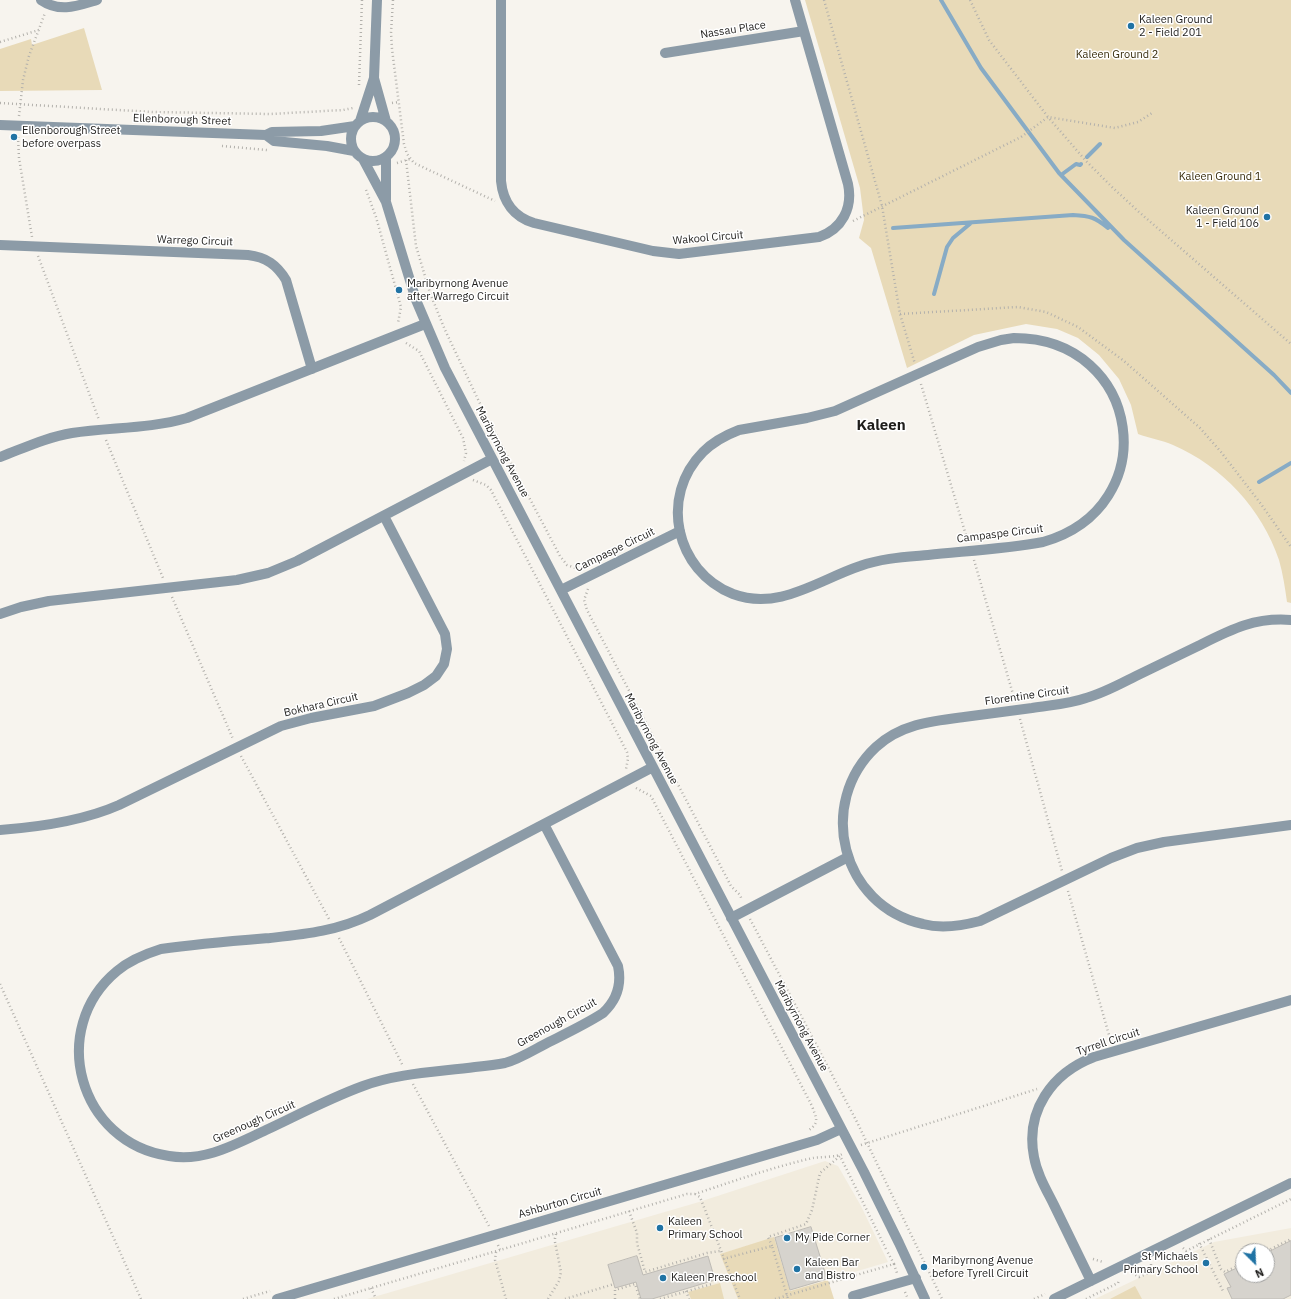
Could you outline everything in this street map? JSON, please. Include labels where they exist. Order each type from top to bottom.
[{"type":"street","points":[[44,2],[58,8],[70,8],[97,0]]},
{"type":"street","points":[[377,0],[374,78],[386,121]]},
{"type":"street","name":"Wakool Circuit","points":[[501,0],[501,181],[503,196],[510,208],[521,218],[534,223],[666,253],[692,253],[812,239],[826,235],[838,226],[846,214],[850,199],[850,191],[795,0]]},
{"type":"street","name":"Nassau Place","points":[[665,53],[804,31]]},
{"type":"street","points":[[357,124],[366,118],[373,117],[380,118],[390,125],[395,136],[393,148],[386,157],[375,161],[363,159],[354,151],[351,138],[374,78]]},
{"type":"street","name":"Ellenborough Street","points":[[266,136],[272,132],[321,131],[357,124]]},
{"type":"street","name":"Ellenborough Street","points":[[0,125],[266,136],[274,141],[327,146],[354,151]]},
{"type":"street","name":"Maribyrnong Avenue","points":[[386,157],[386,202]]},
{"type":"street","name":"Maribyrnong Avenue","points":[[363,159],[386,202],[408,277],[425,324],[445,368],[842,1129],[900,1245],[925,1299]]},
{"type":"street","name":"Warrego Circuit","points":[[0,245],[248,255],[268,260],[278,269],[286,280],[312,369]]},
{"type":"street","points":[[0,457],[54,437],[72,433],[163,424],[187,418],[425,324]]},
{"type":"street","name":"Campaspe Circuit","points":[[1014,338],[1038,340],[1062,347],[1078,356],[1092,367],[1108,386],[1122,421],[1124,445],[1120,470],[1103,503],[1091,516],[1076,528],[1066,534],[1043,542],[872,562],[846,571],[788,596],[767,600],[745,597],[730,592],[707,578],[690,557],[682,542],[680,531],[678,521],[679,499],[685,479],[690,469],[703,452],[720,439],[739,430],[807,418],[835,411],[990,343],[1014,338]]},
{"type":"street","points":[[0,614],[35,603],[237,580],[268,573],[297,561],[492,459]]},
{"type":"street","name":"Bokhara Circuit","points":[[0,830],[70,820],[101,812],[119,805],[267,732],[296,722],[368,707],[391,700],[430,681],[444,664],[447,649],[445,634],[384,516]]},
{"type":"street","name":"Campaspe Circuit","points":[[561,590],[680,531]]},
{"type":"street","name":"Florentine Circuit","points":[[1291,620],[1267,619],[1243,625],[1112,688],[1086,698],[1059,704],[920,723],[897,732],[877,746],[861,764],[852,780],[843,809],[842,833],[852,868],[864,888],[881,904],[895,914],[911,921],[934,926],[957,926],[980,921],[1124,852],[1150,844],[1291,825]]},
{"type":"street","name":"Greenough Circuit","points":[[544,824],[618,966],[620,981],[619,988],[613,1002],[603,1013],[514,1060],[389,1078],[364,1086],[228,1148],[205,1155],[181,1158],[157,1154],[134,1145],[124,1139],[105,1123],[91,1103],[82,1080],[78,1056],[80,1032],[83,1020],[100,988],[127,963],[149,953],[167,948],[308,934],[334,929],[358,921],[544,824],[653,768]]},
{"type":"street","points":[[731,918],[848,857]]},
{"type":"street","name":"Tyrrell Circuit","points":[[1091,1281],[1041,1178],[1034,1158],[1032,1147],[1033,1126],[1040,1106],[1050,1087],[1066,1072],[1094,1057],[1291,1000]]},
{"type":"street","name":"Ashburton Circuit","points":[[281,1296],[492,1231],[817,1140],[842,1129]]},
{"type":"street","points":[[1050,1296],[1091,1281],[1291,1183]]},
{"type":"street","points":[[854,1299],[853,1296],[916,1278]]},
{"type":"path","points":[[359,91],[362,0]]},
{"type":"path","points":[[393,0],[391,33],[404,144],[407,154],[414,163],[510,208]]},
{"type":"path","points":[[824,0],[882,206],[900,314],[1018,710],[1064,880],[1112,1044],[1106,1046]]},
{"type":"path","points":[[970,0],[989,40],[1048,117],[1086,161],[1112,187],[1291,344]]},
{"type":"path","points":[[44,2],[39,30],[29,56],[20,104],[18,125],[20,158],[33,246],[38,254],[97,412],[102,430],[167,588],[236,748],[334,929],[408,1075],[492,1231],[500,1250]]},
{"type":"path","points":[[0,42],[39,30]]},
{"type":"path","points":[[0,103],[152,112],[270,114],[343,110],[356,107]]},
{"type":"path","points":[[838,226],[848,223],[1021,137],[1048,117],[1115,128],[1138,122],[1152,113]]},
{"type":"path","points":[[14,137],[26,138]]},
{"type":"path","points":[[219,145],[272,150]]},
{"type":"path","points":[[406,160],[416,246],[430,293],[445,330],[484,412],[560,556],[567,565],[580,570],[588,586],[584,600],[587,610],[731,886],[740,895],[755,930],[857,1122],[942,1299]]},
{"type":"path","points":[[365,187],[376,217],[401,307],[398,323],[404,342],[419,351],[463,438],[466,453],[464,465],[472,479],[486,485],[491,490],[627,752],[628,759],[625,772],[629,780],[634,787],[651,796],[812,1106],[817,1121],[815,1126],[806,1133]]},
{"type":"path","points":[[0,984],[141,1299]]},
{"type":"path","points":[[788,1297],[768,1237],[806,1224],[812,1210],[820,1173],[840,1156],[851,1148],[1040,1088],[1037,1093]]},
{"type":"path","points":[[334,1299],[688,1194],[695,1194],[796,1162],[827,1156],[840,1156]]},
{"type":"path","points":[[775,1299],[788,1297],[894,1264],[840,1156]]},
{"type":"path","points":[[695,1194],[700,1197],[723,1259],[740,1299]]},
{"type":"path","points":[[1179,1248],[1186,1251],[1291,1199]]},
{"type":"path","points":[[629,1212],[637,1233],[637,1243],[645,1272],[706,1253],[720,1251]]},
{"type":"path","points":[[482,1229],[492,1231]]},
{"type":"path","points":[[1194,1231],[1223,1291]]},
{"type":"path","points":[[548,1299],[559,1281],[561,1272],[554,1238],[557,1233]]},
{"type":"path","points":[[887,1251],[914,1238]]},
{"type":"path","points":[[1209,1239],[1221,1269],[1225,1272],[1235,1267]]},
{"type":"path","points":[[1275,1247],[1291,1239]]},
{"type":"path","points":[[723,1259],[772,1246]]},
{"type":"path","points":[[496,1252],[495,1260],[506,1299]]},
{"type":"path","points":[[1127,1272],[1131,1272],[1138,1277],[1151,1272],[1151,1262],[1153,1260]]},
{"type":"path","points":[[1086,1299],[1118,1284],[1120,1276]]},
{"type":"path","points":[[614,1290],[635,1284],[640,1299]]},
{"type":"path","points":[[660,1299],[712,1284]]},
{"type":"path","points":[[565,1299],[614,1285],[615,1299]]},
{"type":"path","points":[[371,1288],[376,1299]]},
{"type":"path","points":[[686,1292],[689,1299]]},
{"type":"path","points":[[242,1299],[281,1296]]},
{"type":"path","points":[[1034,1299],[1050,1296]]},
{"type":"shaded area","points":[[825,1161],[838,1166],[861,1206],[888,1262],[790,1291],[774,1238],[720,1254],[738,1299],[367,1299],[699,1202]]},
{"type":"shaded area","name":"St Michaels Primary School","points":[[1291,1228],[1291,1299],[1095,1299],[1214,1242]]},
{"type":"green space","points":[[805,0],[1291,0],[1291,603],[1287,602],[1279,560],[1272,541],[1251,507],[1224,477],[1191,454],[1173,445],[1138,434],[1131,405],[1119,379],[1099,355],[1078,338],[1057,329],[1026,324],[974,335],[907,368],[871,248],[859,238],[864,220],[860,188]]},
{"type":"green space","points":[[84,28],[102,90],[0,91],[0,49],[31,39],[32,45]]},
{"type":"green space","points":[[774,1237],[790,1291],[828,1280],[834,1299],[738,1299],[720,1254]]},
{"type":"green space","points":[[720,1283],[724,1299],[691,1299],[688,1292]]},
{"type":"green space","points":[[1135,1286],[1142,1299],[1110,1299]]},
{"type":"building","points":[[811,1227],[827,1279],[790,1290],[775,1238]]},
{"type":"building","points":[[1291,1241],[1291,1295],[1283,1299],[1232,1299],[1227,1288],[1231,1287],[1224,1274],[1235,1269],[1235,1283],[1275,1283],[1275,1249]]},
{"type":"building","name":"Kaleen Preschool","points":[[637,1256],[643,1275],[708,1256],[715,1280],[652,1299],[641,1299],[636,1282],[615,1288],[608,1265]]},
{"type":"waterway","points":[[941,0],[981,68],[1059,173],[1124,240],[1274,375],[1291,393]]},
{"type":"waterway","points":[[1087,157],[1100,144]]},
{"type":"waterway","points":[[1061,175],[1076,164],[1081,164]]},
{"type":"waterway","points":[[893,228],[1073,215],[1092,218],[1108,228]]},
{"type":"waterway","points":[[934,294],[947,247],[953,238],[971,223]]},
{"type":"waterway","points":[[1259,482],[1291,463]]},
{"type":"place","name":"Kaleen Ground 2 - Field 201","points":[[1131,26]]},
{"type":"place","name":"Ellenborough Street before overpass","points":[[14,137]]},
{"type":"place","name":"Kaleen Ground 1 - Field 106","points":[[1267,217]]},
{"type":"place","name":"Maribyrnong Avenue after Warrego Circuit","points":[[399,290]]},
{"type":"place","name":"Kaleen Primary School","points":[[660,1228]]},
{"type":"place","name":"My Pide Corner","points":[[787,1238]]},
{"type":"place","name":"St Michaels Primary School","points":[[1206,1263]]},
{"type":"place","name":"Maribyrnong Avenue before Tyrell Circuit","points":[[924,1267]]},
{"type":"place","name":"Kaleen Bar and Bistro","points":[[797,1269]]},
{"type":"place","name":"Kaleen Preschool","points":[[663,1278]]},
{"type":"district","name":"Kaleen","points":[[881,426]]},
{"type":"park label","name":"Kaleen Ground 2","points":[[1117,55]]},
{"type":"park label","name":"Kaleen Ground 1","points":[[1220,177]]}]
